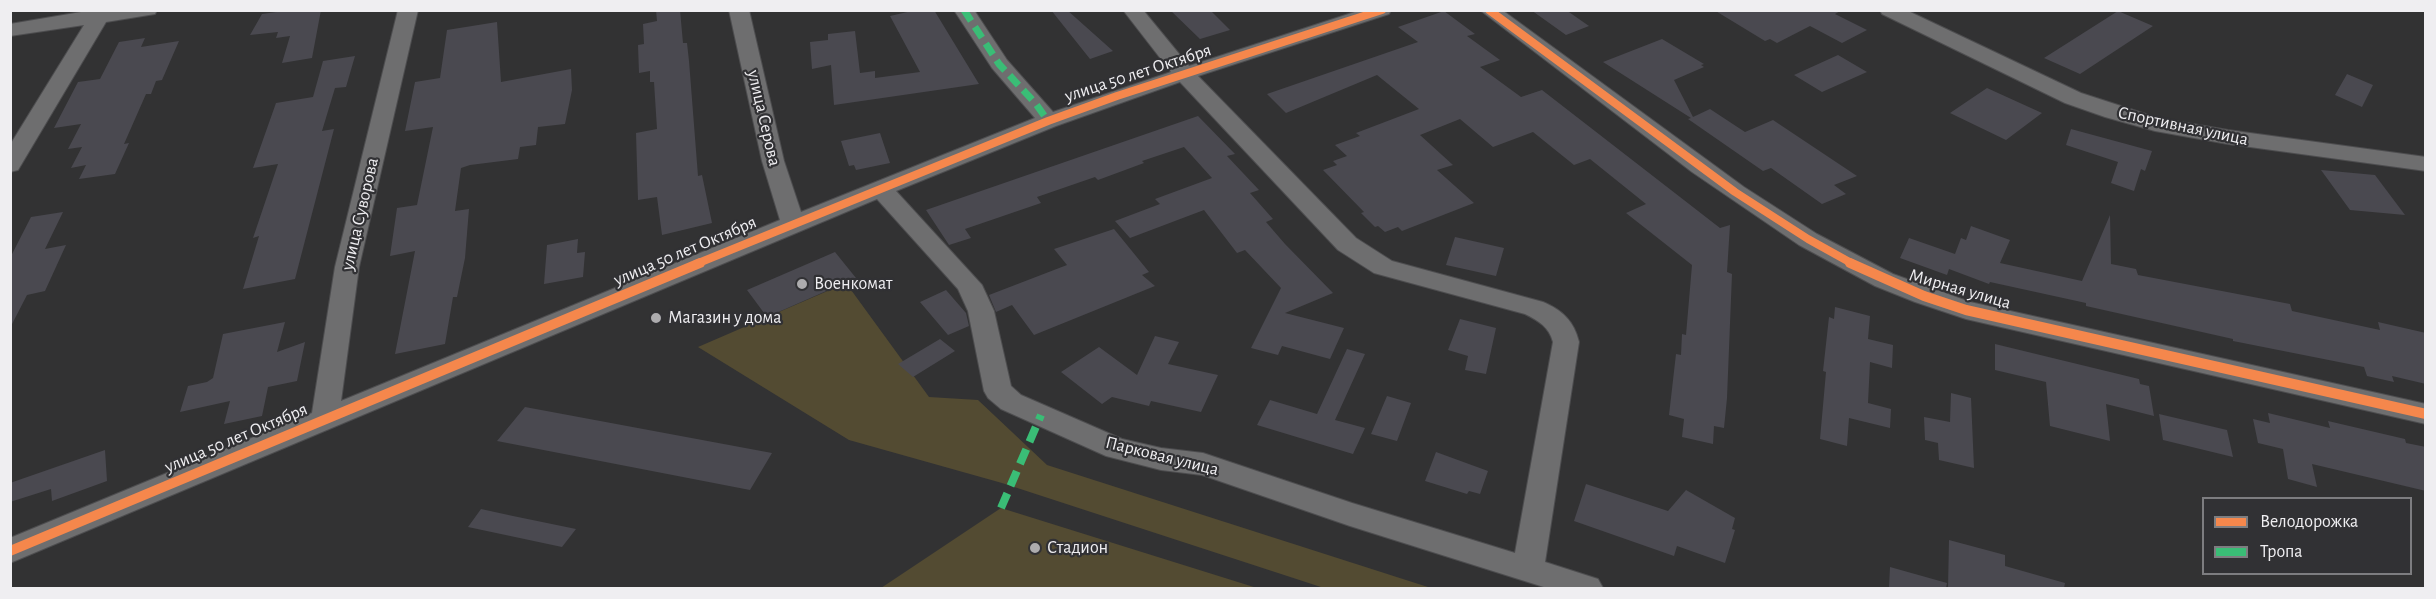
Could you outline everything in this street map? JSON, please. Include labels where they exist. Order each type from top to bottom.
[{"type":"street","points":[[10,30],[102,14],[148,10]]},
{"type":"street","name":"улица Суворова","points":[[325,419],[347,267],[408,10]]},
{"type":"street","name":"улица Серова","points":[[739,10],[773,161],[793,224]]},
{"type":"street","points":[[964,10],[999,64],[1036,104],[1048,121]]},
{"type":"street","points":[[1132,10],[1185,75],[1329,228],[1366,257],[1383,267],[1534,308],[1552,316],[1563,329],[1566,342],[1528,569]]},
{"type":"street","name":"улица 50 лет Октября","points":[[10,551],[793,224],[1048,121],[1382,10]]},
{"type":"street","name":"Мирная улица","points":[[1489,10],[1708,173],[1793,231],[1889,284],[1930,300],[1966,310],[2426,414]]},
{"type":"street","name":"Спортивная улица","points":[[1889,10],[2073,98],[2113,112],[2155,124],[2228,137],[2426,164]]},
{"type":"street","points":[[10,165],[102,14]]},
{"type":"street","name":"Парковая улица","points":[[881,189],[969,285],[981,311],[998,391],[1011,402],[1116,448],[1161,459],[1203,464],[1350,514],[1587,588]]},
{"type":"shaded area","points":[[846,283],[929,397],[978,400],[1047,465],[1431,588],[1324,588],[1002,483],[849,440],[698,347]]},
{"type":"shaded area","name":"Стадион","points":[[1001,508],[1257,588],[881,588]]},
{"type":"building","points":[[291,10],[321,10],[312,58],[282,63],[290,36],[276,38],[278,32],[250,35],[262,14]]},
{"type":"building","points":[[656,10],[680,10],[683,43],[687,43],[689,61],[698,176],[702,175],[712,223],[662,235],[657,197],[638,200],[636,133],[657,129],[654,82],[650,82],[650,71],[639,73],[638,45],[644,44],[643,24],[657,21]]},
{"type":"building","points":[[916,10],[934,10],[979,84],[834,105],[831,65],[812,69],[810,42],[828,40],[828,34],[855,31],[860,73],[875,71],[875,78],[920,72],[890,16]]},
{"type":"building","points":[[1051,10],[1067,10],[1113,51],[1090,59]]},
{"type":"building","points":[[1170,10],[1210,10],[1230,30],[1200,39]]},
{"type":"building","points":[[1531,10],[1566,10],[1589,26],[1566,35]]},
{"type":"building","points":[[1714,10],[1842,10],[1835,14],[1867,30],[1842,43],[1810,26],[1777,43],[1770,39],[1765,41]]},
{"type":"building","points":[[1444,11],[1475,34],[1467,36],[1500,60],[1480,67],[1521,97],[1542,90],[1720,228],[1730,225],[1727,272],[1732,274],[1727,398],[1724,428],[1714,426],[1713,444],[1682,437],[1684,419],[1669,415],[1676,354],[1681,355],[1682,334],[1686,335],[1692,265],[1626,213],[1646,204],[1590,159],[1574,165],[1533,132],[1493,147],[1460,119],[1420,135],[1453,165],[1437,170],[1474,203],[1402,231],[1398,227],[1385,232],[1378,226],[1375,227],[1361,213],[1364,212],[1323,170],[1337,165],[1333,161],[1347,156],[1335,145],[1360,136],[1356,133],[1419,109],[1377,75],[1286,113],[1267,94],[1418,42],[1398,27]]},
{"type":"building","points":[[2118,11],[2153,26],[2080,74],[2044,58]]},
{"type":"building","points":[[497,22],[501,82],[571,69],[572,90],[565,124],[538,127],[536,145],[520,147],[518,159],[461,168],[455,211],[469,209],[465,258],[457,297],[453,297],[445,344],[395,354],[415,251],[390,256],[397,208],[417,205],[433,127],[405,131],[415,82],[440,78],[447,30]]},
{"type":"building","points":[[145,38],[141,47],[179,41],[162,80],[156,81],[151,94],[146,94],[124,144],[129,143],[115,174],[79,179],[86,165],[71,168],[82,147],[68,149],[81,124],[54,128],[78,82],[100,79],[119,42]]},
{"type":"building","points":[[1662,39],[1704,64],[1701,65],[1704,67],[1674,80],[1693,117],[1710,109],[1745,132],[1773,120],[1857,176],[1834,185],[1846,194],[1822,204],[1771,168],[1763,171],[1688,119],[1691,118],[1603,62]]},
{"type":"building","points":[[1838,55],[1867,72],[1822,92],[1794,75]]},
{"type":"building","points":[[355,56],[346,87],[335,88],[322,131],[334,129],[295,279],[243,289],[259,236],[253,238],[278,164],[253,168],[276,103],[313,97],[323,61]]},
{"type":"building","points":[[2347,74],[2373,85],[2362,107],[2335,95]]},
{"type":"building","points":[[1987,88],[2042,113],[2006,140],[1950,113]]},
{"type":"building","points":[[1198,116],[1235,154],[1227,156],[1259,190],[1250,193],[1273,219],[1266,222],[1333,293],[1285,313],[1344,328],[1330,359],[1282,346],[1278,355],[1251,348],[1281,288],[1245,250],[1237,253],[1204,210],[1130,238],[1115,221],[1160,204],[1155,199],[1212,178],[1184,147],[1142,161],[1144,163],[1098,180],[1095,177],[1037,197],[1041,203],[965,229],[971,238],[949,245],[926,210]]},
{"type":"building","points":[[2071,129],[2152,151],[2145,171],[2141,169],[2134,191],[2111,183],[2118,162],[2066,145]]},
{"type":"building","points":[[880,133],[890,163],[856,170],[854,165],[849,166],[841,141]]},
{"type":"building","points":[[2321,170],[2375,175],[2405,215],[2350,210]]},
{"type":"building","points":[[63,212],[45,249],[66,245],[45,291],[27,295],[10,328],[10,258],[31,217]]},
{"type":"building","points":[[2110,215],[2111,264],[2136,269],[2138,275],[2290,304],[2292,311],[2380,330],[2378,322],[2426,333],[2426,384],[2392,376],[2394,382],[2367,376],[2364,367],[2233,341],[2233,339],[2086,306],[2086,303],[1990,282],[1989,284],[1949,269],[1947,275],[1900,258],[1909,238],[1955,254],[1961,238],[1966,240],[1971,226],[2010,240],[2000,263],[2082,281]]},
{"type":"building","points":[[1114,229],[1149,272],[1142,275],[1155,286],[1034,335],[1012,305],[996,312],[989,295],[1067,265],[1054,249]]},
{"type":"building","points":[[1455,237],[1504,248],[1496,276],[1446,265]]},
{"type":"building","points":[[578,239],[577,253],[585,252],[583,277],[544,284],[547,245]]},
{"type":"building","name":"Военкомат","points":[[835,252],[856,278],[767,317],[747,290]]},
{"type":"building","points":[[946,290],[966,313],[969,326],[948,335],[920,302]]},
{"type":"building","points":[[1835,307],[1870,316],[1868,339],[1893,345],[1892,368],[1870,362],[1868,403],[1891,409],[1890,428],[1849,418],[1847,446],[1820,439],[1826,372],[1823,371],[1829,317],[1834,319]]},
{"type":"building","points":[[1460,319],[1496,328],[1486,374],[1465,370],[1468,356],[1448,350]]},
{"type":"building","points":[[285,322],[277,352],[305,342],[297,381],[268,387],[262,416],[224,424],[230,401],[180,412],[188,386],[207,382],[213,378],[223,334]]},
{"type":"building","points":[[1155,336],[1179,342],[1168,364],[1218,375],[1201,412],[1151,401],[1149,406],[1112,397],[1102,404],[1061,372],[1099,347],[1137,375]]},
{"type":"building","points":[[940,339],[955,351],[913,377],[898,364]]},
{"type":"building","points":[[1995,344],[2139,379],[2140,384],[2149,386],[2154,416],[2106,404],[2110,441],[2050,426],[2046,382],[1995,370]]},
{"type":"building","points":[[1347,349],[1365,354],[1335,420],[1365,428],[1353,454],[1257,425],[1270,400],[1317,414]]},
{"type":"building","points":[[1951,393],[1971,398],[1974,468],[1939,460],[1938,443],[1925,440],[1924,417],[1950,422]]},
{"type":"building","points":[[1387,396],[1411,403],[1397,441],[1371,434]]},
{"type":"building","points":[[525,407],[772,453],[750,490],[497,441]]},
{"type":"building","points":[[2268,413],[2330,428],[2328,421],[2405,439],[2406,443],[2426,447],[2426,491],[2312,464],[2317,487],[2288,479],[2283,449],[2258,443],[2253,419],[2270,423]]},
{"type":"building","points":[[2159,414],[2227,430],[2233,457],[2163,440]]},
{"type":"building","points":[[105,450],[107,481],[52,501],[51,489],[10,502],[10,483]]},
{"type":"building","points":[[1436,452],[1488,471],[1480,494],[1469,491],[1467,494],[1425,481]]},
{"type":"building","points":[[1586,484],[1668,511],[1686,490],[1735,518],[1732,529],[1735,530],[1725,563],[1677,546],[1674,556],[1574,521]]},
{"type":"building","points":[[481,509],[576,529],[562,547],[468,527]]},
{"type":"building","points":[[1949,540],[2005,555],[2005,566],[2065,583],[2064,588],[1948,588]]},
{"type":"building","points":[[1890,567],[1947,583],[1946,588],[1889,588]]},
{"type":"marked path","points":[[964,10],[999,64],[1036,104],[1048,121]]},
{"type":"marked path","points":[[1001,508],[1041,415]]},
{"type":"cycle path","points":[[10,551],[793,224],[1048,121],[1117,96],[1382,10]]},
{"type":"cycle path","points":[[1489,10],[1735,192],[1808,239],[1884,280],[1966,310],[2426,414]]},
{"type":"place","name":"Военкомат","points":[[802,284]]},
{"type":"place","name":"Магазин у дома","points":[[656,318]]},
{"type":"place","name":"Стадион","points":[[1035,548]]}]
